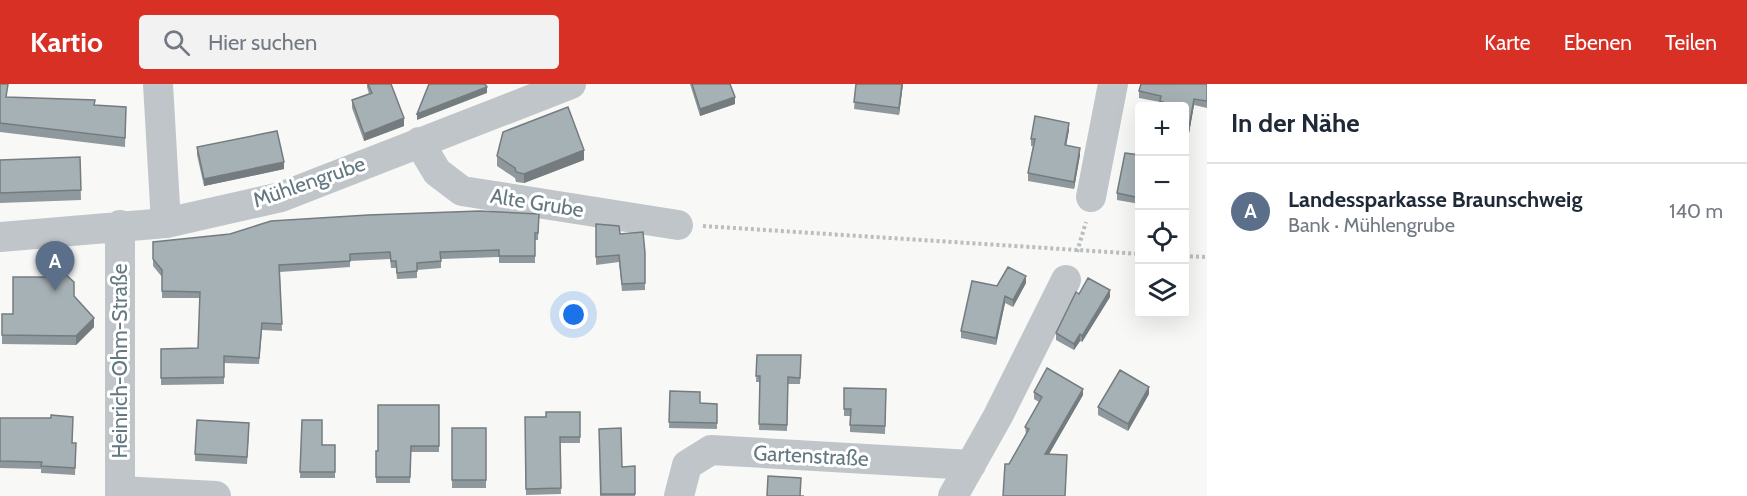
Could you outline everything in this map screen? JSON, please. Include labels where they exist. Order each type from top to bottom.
[{"type":"street","points":[[158,84],[166,222]]},
{"type":"street","name":"Mühlengrube","points":[[0,237],[166,222],[281,197],[571,84]]},
{"type":"street","points":[[1091,197],[1113,84]]},
{"type":"street","name":"Alte Grube","points":[[418,142],[437,172],[462,192],[678,225]]},
{"type":"street","name":"Heinrich-Ohm-Straße","points":[[120,225],[120,494]]},
{"type":"street","points":[[952,496],[998,416],[1066,280]]},
{"type":"street","name":"Gartenstraße","points":[[679,496],[687,465],[711,450],[971,465]]},
{"type":"street","points":[[120,494],[216,496]]},
{"type":"path","points":[[1066,280],[1085,230],[1091,197]]},
{"type":"path","points":[[678,225],[1135,254]]},
{"type":"path","points":[[1189,256],[1207,256]]},
{"type":"building","points":[[0,84],[8,84],[6,97],[95,100],[94,105],[126,107],[125,138],[0,123]]},
{"type":"building","points":[[368,84],[391,84],[404,118],[364,134],[352,100],[372,93]]},
{"type":"building","points":[[429,84],[485,84],[487,87],[417,114]]},
{"type":"building","points":[[692,84],[730,84],[735,97],[700,109]]},
{"type":"building","points":[[856,84],[902,84],[899,108],[854,102]]},
{"type":"building","points":[[1141,84],[1207,84],[1207,101],[1194,99],[1189,127],[1189,102],[1163,102],[1160,101],[1161,96],[1139,91]]},
{"type":"building","points":[[568,107],[584,150],[524,174],[516,172],[515,168],[497,156],[503,132]]},
{"type":"building","points":[[1035,116],[1069,123],[1065,145],[1080,148],[1074,182],[1028,173],[1035,139],[1031,139]]},
{"type":"building","points":[[277,131],[284,162],[204,179],[197,147]]},
{"type":"building","points":[[1125,153],[1135,154],[1135,197],[1117,193]]},
{"type":"building","points":[[80,157],[81,190],[0,193],[0,160]]},
{"type":"building","points":[[480,211],[539,214],[538,233],[535,233],[535,256],[499,256],[499,250],[440,252],[441,261],[417,263],[417,271],[397,273],[396,261],[391,261],[390,252],[350,254],[350,261],[279,265],[282,324],[262,323],[259,358],[224,356],[224,377],[161,378],[161,349],[198,348],[200,292],[162,291],[162,270],[153,259],[153,242],[230,234],[271,221]]},
{"type":"building","points":[[596,224],[619,226],[620,234],[643,232],[645,283],[622,284],[619,255],[596,257]]},
{"type":"building","points":[[53,263],[74,282],[74,296],[94,318],[76,336],[2,335],[2,314],[13,314],[13,277],[53,277]]},
{"type":"building","points":[[1008,267],[1026,276],[1013,300],[1005,296],[996,338],[961,331],[972,281],[997,286]]},
{"type":"building","points":[[1088,278],[1110,290],[1082,336],[1080,334],[1074,344],[1056,333],[1076,292],[1079,294]]},
{"type":"building","points":[[757,355],[801,355],[800,378],[788,377],[787,425],[759,424],[760,376],[756,376]]},
{"type":"building","points":[[1047,368],[1083,389],[1045,454],[1067,455],[1065,496],[1003,496],[1005,464],[1009,464],[1029,429],[1025,427],[1042,397],[1034,392]]},
{"type":"building","points":[[1120,370],[1149,387],[1128,424],[1098,407]]},
{"type":"building","points":[[844,388],[886,389],[885,426],[850,425],[851,409],[844,409]]},
{"type":"building","points":[[670,391],[700,392],[700,403],[717,404],[717,423],[669,422]]},
{"type":"building","points":[[378,405],[439,405],[439,446],[411,446],[410,477],[376,477]]},
{"type":"building","points":[[546,412],[580,412],[580,437],[560,437],[561,488],[526,489],[525,417],[546,417]]},
{"type":"building","points":[[51,415],[73,417],[72,443],[76,443],[75,468],[41,466],[42,462],[0,461],[0,418],[51,418]]},
{"type":"building","points":[[197,420],[249,423],[247,457],[195,454]]},
{"type":"building","points":[[302,420],[322,420],[322,445],[335,445],[335,472],[300,472]]},
{"type":"building","points":[[452,428],[486,428],[486,480],[452,480]]},
{"type":"building","points":[[621,428],[622,467],[635,466],[635,494],[601,494],[599,429]]},
{"type":"building","points":[[768,476],[801,478],[800,496],[767,496]]},
{"type":"place","name":"Landessparkasse Braunschweig","points":[[55,291]]}]
